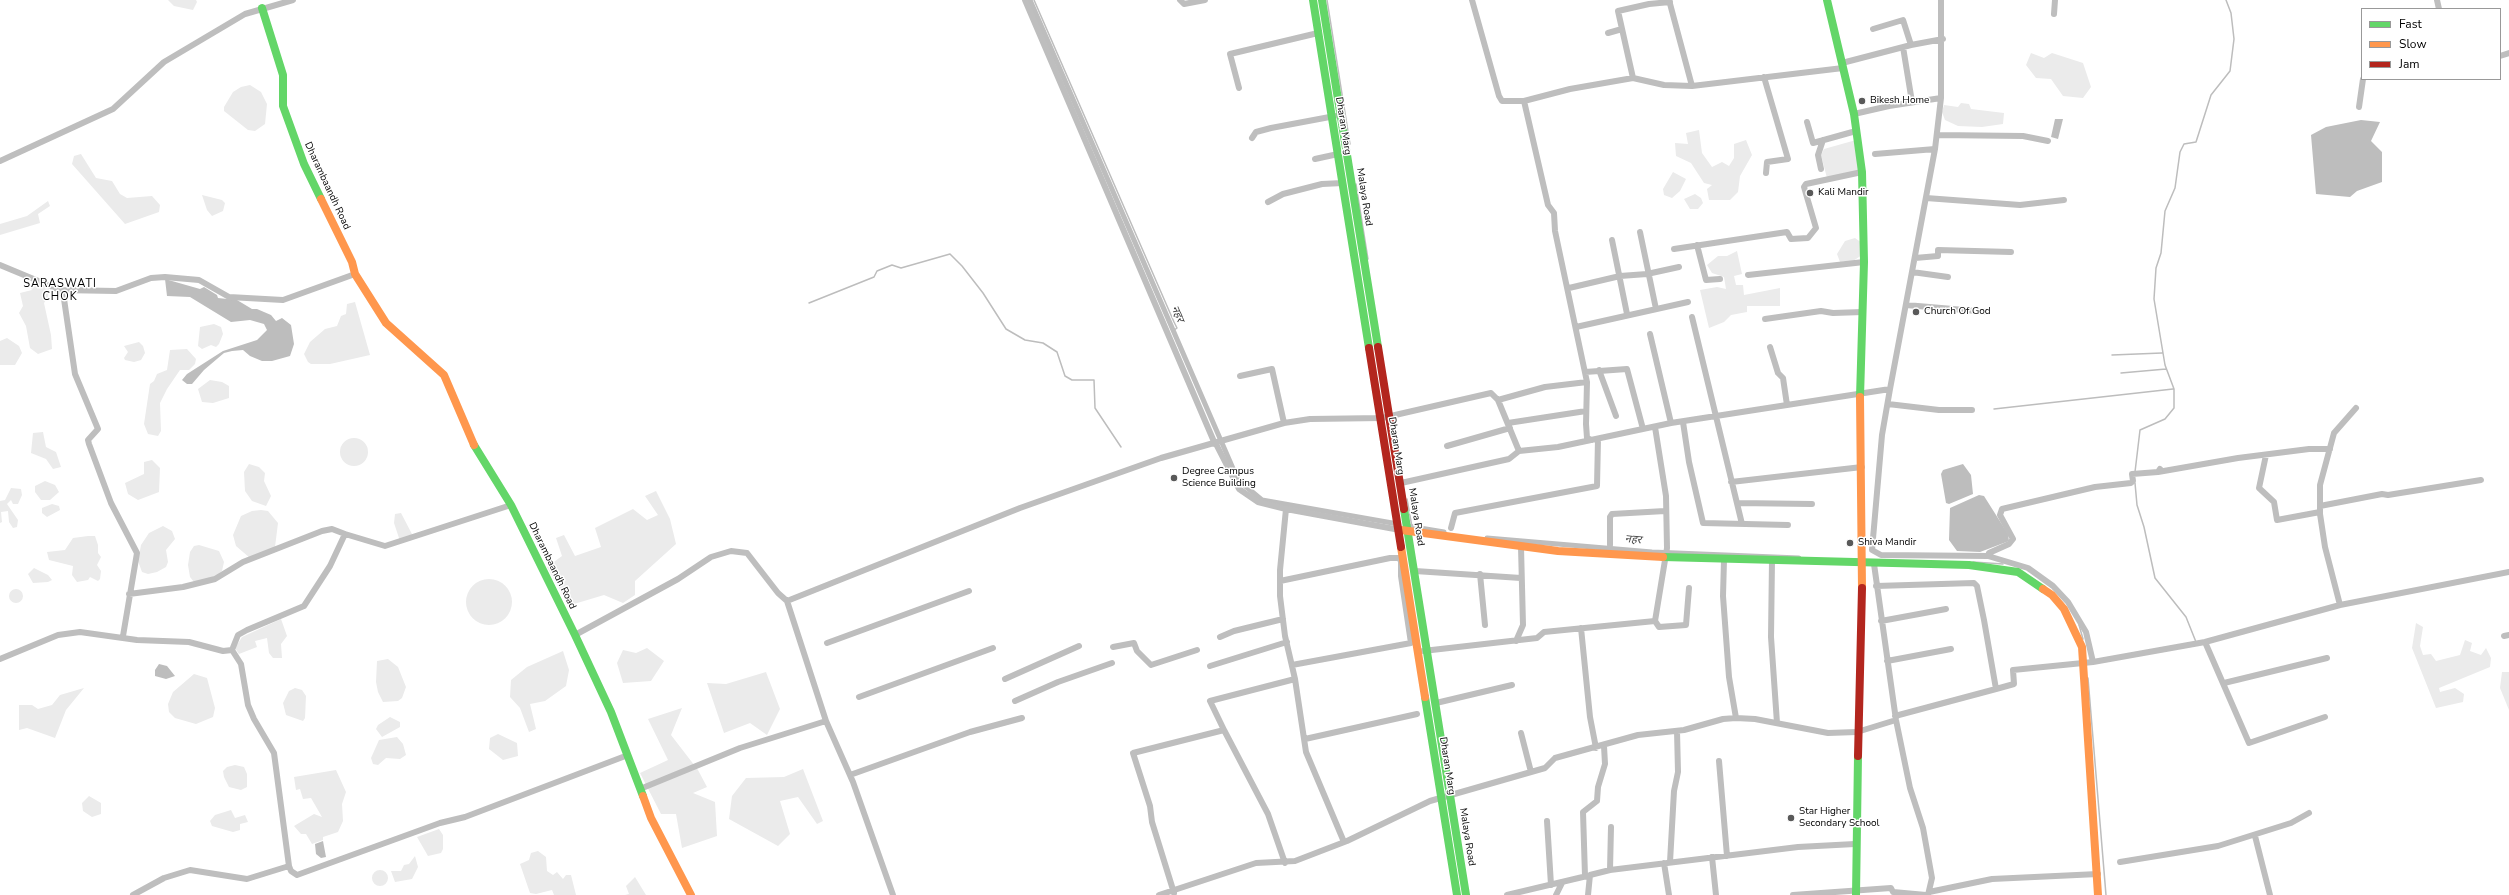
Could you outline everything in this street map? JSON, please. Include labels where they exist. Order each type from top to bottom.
[{"type":"main road","name":"Dharan Marg","points":[[1313,0],[1318,33],[1336,116],[1338,154],[1386,417],[1400,530],[1423,651],[1446,797],[1457,895]]},
{"type":"main road","name":"Malaya Road","points":[[1322,0],[1336,116],[1386,417],[1401,483],[1415,571],[1423,651],[1436,703],[1446,797],[1466,895]]},
{"type":"main road","points":[[1827,0],[1854,114],[1862,172],[1864,262],[1860,394],[1862,467],[1855,844],[1856,892]]},
{"type":"main road","name":"Dharambaandh Road","points":[[260,4],[283,75],[283,106],[304,164],[352,262],[355,274],[386,323],[444,375],[469,437],[511,505],[575,635],[611,712],[651,818],[691,895]]},
{"type":"main road","points":[[1400,530],[1521,546],[1666,558],[1772,560],[1861,564],[1968,565],[2018,572],[2052,595],[2064,609],[2078,633],[2082,647],[2081,663],[2098,874],[2098,895]]},
{"type":"street","points":[[0,161],[113,109],[172,56],[230,25],[260,4],[293,0]]},
{"type":"street","points":[[1025,0],[1239,489],[1258,502],[1286,509],[1400,530]]},
{"type":"street","points":[[1180,0],[1184,4],[1205,0]]},
{"type":"street","points":[[1472,0],[1499,96],[1502,101],[1524,101],[1570,89],[1633,78],[1664,85],[1692,86],[1843,66],[1903,47],[1943,39]]},
{"type":"street","points":[[1942,0],[1943,39],[1941,98],[1937,135],[1882,435],[1872,550],[1881,555],[1988,556],[2028,568],[2061,594],[2086,632],[2094,662]]},
{"type":"street","points":[[2054,14],[2055,0]]},
{"type":"street","points":[[1633,78],[1618,11],[1670,1],[1692,86]]},
{"type":"street","points":[[1873,28],[1903,20],[1911,45]]},
{"type":"street","points":[[1608,33],[1622,29]]},
{"type":"street","points":[[1238,88],[1230,54],[1318,33]]},
{"type":"street","points":[[1903,47],[1912,102]]},
{"type":"street","points":[[1764,77],[1788,159],[1767,162],[1766,174]]},
{"type":"street","points":[[2359,107],[2363,80]]},
{"type":"street","points":[[1854,114],[1912,102],[1941,98]]},
{"type":"street","points":[[1524,101],[1548,205],[1554,213],[1555,231],[1569,288],[1587,382],[1587,438],[1595,440]]},
{"type":"street","points":[[1252,138],[1256,132],[1309,119],[1336,116]]},
{"type":"street","points":[[1807,122],[1813,143],[1856,131]]},
{"type":"street","points":[[1937,135],[2023,136],[2048,140]]},
{"type":"street","points":[[1821,169],[1818,155],[1823,140]]},
{"type":"street","points":[[1875,154],[1935,149]]},
{"type":"street","points":[[1315,159],[1338,154]]},
{"type":"street","points":[[1674,249],[1788,232],[1791,239],[1808,238],[1816,228],[1804,187],[1806,184],[1862,172]]},
{"type":"street","points":[[1268,202],[1283,194],[1322,184],[1343,183]]},
{"type":"street","points":[[1926,198],[2031,205],[2064,200]]},
{"type":"street","points":[[1640,232],[1656,309]]},
{"type":"street","points":[[1612,240],[1628,314]]},
{"type":"street","points":[[1697,245],[1706,280],[1720,279]]},
{"type":"street","points":[[1915,258],[1938,256],[1938,250],[2011,252]]},
{"type":"street","points":[[1748,275],[1864,262]]},
{"type":"street","points":[[0,265],[60,290],[116,291],[151,278],[165,277],[199,280],[229,297],[283,300],[355,274]]},
{"type":"street","points":[[1569,288],[1620,276],[1649,274],[1679,267]]},
{"type":"street","points":[[1912,272],[1948,277]]},
{"type":"street","points":[[60,290],[64,299],[75,374],[98,429],[88,440],[89,444],[111,503],[137,553],[122,636]]},
{"type":"street","points":[[1576,327],[1628,314],[1642,314],[1656,309],[1688,302]]},
{"type":"street","points":[[1906,305],[1988,312]]},
{"type":"street","points":[[1765,319],[1821,311],[1833,313],[1863,312]]},
{"type":"street","points":[[1692,317],[1742,524]]},
{"type":"street","points":[[1650,334],[1671,423]]},
{"type":"street","points":[[1770,347],[1778,373],[1783,378],[1787,405]]},
{"type":"street","points":[[1240,376],[1272,369],[1284,423]]},
{"type":"street","points":[[1585,372],[1627,369],[1642,429]]},
{"type":"street","points":[[1599,370],[1616,416]]},
{"type":"street","points":[[1498,400],[1545,388],[1587,382]]},
{"type":"street","points":[[1401,483],[1508,459],[1519,452],[1558,448],[1671,423],[1890,389]]},
{"type":"street","points":[[787,601],[1039,501],[1161,458],[1284,423],[1310,419],[1386,417],[1491,393],[1498,400],[1519,452]]},
{"type":"street","points":[[1888,404],[1939,410],[1972,410]]},
{"type":"street","points":[[2340,605],[2324,548],[2320,509],[2320,485],[2334,433],[2356,408]]},
{"type":"street","points":[[1447,446],[1509,426],[1586,411]]},
{"type":"street","points":[[1683,422],[1689,462],[1703,523],[1788,525]]},
{"type":"street","points":[[1655,426],[1666,496],[1665,510],[1667,548],[1655,621],[1659,627],[1686,624],[1689,588]]},
{"type":"street","points":[[1450,528],[1455,513],[1597,486],[1595,440]]},
{"type":"street","points":[[1988,556],[1992,551],[2009,544],[2013,539],[2000,516],[2002,509],[2096,487],[2131,483],[2133,481],[2132,474],[2308,449],[2330,449]]},
{"type":"street","points":[[2266,455],[2259,488],[2274,502],[2277,520],[2382,494],[2388,495],[2481,480]]},
{"type":"street","points":[[1731,482],[1862,467]]},
{"type":"street","points":[[1737,503],[1812,504]]},
{"type":"street","points":[[129,594],[183,587],[215,579],[243,562],[322,531],[332,529],[385,546],[511,505]]},
{"type":"street","points":[[1286,509],[1280,580],[1283,619],[1295,679],[1306,752],[1344,842]]},
{"type":"street","points":[[1610,545],[1610,517],[1612,514],[1665,510]]},
{"type":"street","points":[[232,650],[238,636],[247,630],[304,606],[330,566],[345,534]]},
{"type":"street","points":[[1516,640],[1523,624],[1521,546]]},
{"type":"street","points":[[575,635],[678,579],[711,557],[731,552],[747,553],[778,593],[787,601],[826,721],[850,775],[893,895]]},
{"type":"street","points":[[1280,580],[1390,558],[1399,558],[1401,561],[1401,576],[1411,643],[1292,665]]},
{"type":"street","points":[[1724,560],[1724,596],[1729,677],[1736,718]]},
{"type":"street","points":[[1772,560],[1771,637],[1777,723]]},
{"type":"street","points":[[1874,564],[1896,718],[1910,788],[1923,828],[1932,878],[1928,894]]},
{"type":"street","points":[[1415,571],[1480,574],[1521,578]]},
{"type":"street","points":[[1159,895],[1173,893],[1256,863],[1285,863],[1295,861],[1344,842],[1430,802],[1545,768],[1556,758],[1604,746],[1638,735],[1677,731],[1723,719],[1736,718],[1777,723],[1828,733],[1857,732],[1896,718],[2014,684],[2014,670],[2094,662],[2205,642],[2340,605],[2509,572]]},
{"type":"street","points":[[1480,574],[1485,624]]},
{"type":"street","points":[[1876,586],[1974,583],[1977,586],[1996,689]]},
{"type":"street","points":[[827,643],[969,591]]},
{"type":"street","points":[[1881,621],[1946,610]]},
{"type":"street","points":[[1220,637],[1234,631],[1283,619]]},
{"type":"street","points":[[1423,651],[1537,638],[1544,632],[1655,621]]},
{"type":"street","points":[[1581,628],[1590,717],[1596,748]]},
{"type":"street","points":[[0,659],[58,635],[80,632],[122,636],[137,640],[189,642],[223,651],[232,650]]},
{"type":"street","points":[[1210,666],[1287,642]]},
{"type":"street","points":[[2205,642],[2249,743],[2325,717]]},
{"type":"street","points":[[1113,647],[1134,643],[1137,651],[1151,664],[1197,650]]},
{"type":"street","points":[[1005,679],[1079,646]]},
{"type":"street","points":[[858,697],[993,648]]},
{"type":"street","points":[[1887,661],[1951,649]]},
{"type":"street","points":[[232,650],[241,664],[248,705],[254,719],[274,753],[289,866],[291,871],[297,875],[329,865],[375,845],[440,823],[465,817],[628,755]]},
{"type":"street","points":[[2224,683],[2328,658]]},
{"type":"street","points":[[1015,701],[1058,682],[1112,663]]},
{"type":"street","points":[[1285,863],[1268,814],[1210,701],[1295,679]]},
{"type":"street","points":[[1436,703],[1512,685]]},
{"type":"street","points":[[1305,739],[1417,714]]},
{"type":"street","points":[[850,775],[970,732],[1022,718]]},
{"type":"street","points":[[640,789],[740,748],[804,726],[826,721]]},
{"type":"street","points":[[1173,893],[1152,822],[1150,806],[1133,753],[1224,730]]},
{"type":"street","points":[[1669,895],[1667,862],[1673,796],[1678,772],[1677,731]]},
{"type":"street","points":[[1521,733],[1531,772]]},
{"type":"street","points":[[1588,895],[1583,812],[1597,801],[1598,787],[1605,764],[1604,746]]},
{"type":"street","points":[[1719,760],[1728,856]]},
{"type":"street","points":[[2120,862],[2218,846],[2255,836],[2291,823],[2309,813]]},
{"type":"street","points":[[1547,821],[1551,885]]},
{"type":"street","points":[[1610,870],[1611,826]]},
{"type":"street","points":[[2255,836],[2270,895]]},
{"type":"street","points":[[1507,895],[1562,883],[1610,870],[1712,857],[1855,844]]},
{"type":"street","points":[[1712,857],[1716,895]]},
{"type":"street","points":[[133,895],[164,878],[190,870],[247,879],[289,866]]},
{"type":"street","points":[[1793,895],[1856,892],[1890,888],[1893,892],[1928,894],[1992,879],[2098,874]]},
{"type":"street","points":[[1556,895],[1562,883]]},
{"type":"shaded area","points":[[168,0],[196,0],[197,2],[193,10],[174,6]]},
{"type":"shaded area","points":[[2031,53],[2044,58],[2052,53],[2083,63],[2091,87],[2083,98],[2063,96],[2051,79],[2036,78],[2026,65]]},
{"type":"shaded area","points":[[250,85],[261,92],[267,104],[265,124],[255,131],[248,130],[224,111],[224,107],[233,92],[241,87]]},
{"type":"shaded area","points":[[1961,103],[1969,104],[1971,109],[2004,113],[2003,124],[1982,127],[1958,126],[1945,120],[1942,112],[1944,105],[1958,107]]},
{"type":"shaded area","points":[[2055,119],[2063,119],[2058,139],[2051,137]]},
{"type":"shaded area","points":[[2361,120],[2380,122],[2371,141],[2382,152],[2382,182],[2357,191],[2350,197],[2316,194],[2311,135],[2326,127]]},
{"type":"shaded area","points":[[1699,130],[1702,153],[1712,167],[1722,162],[1729,166],[1734,158],[1734,144],[1746,140],[1752,155],[1740,176],[1738,192],[1730,200],[1709,200],[1707,189],[1712,185],[1704,183],[1691,163],[1676,156],[1675,143],[1688,144],[1686,133]]},
{"type":"shaded area","points":[[1856,140],[1860,170],[1827,178],[1821,155],[1824,149]]},
{"type":"shaded area","points":[[81,154],[96,178],[112,181],[120,194],[127,198],[152,196],[160,205],[159,212],[125,224],[72,164],[74,156]]},
{"type":"shaded area","points":[[1673,172],[1686,179],[1680,191],[1672,198],[1664,195],[1663,189]]},
{"type":"shaded area","points":[[1695,194],[1701,198],[1703,203],[1698,209],[1690,209],[1684,199]]},
{"type":"shaded area","points":[[202,195],[222,200],[225,203],[223,211],[212,216],[207,210]]},
{"type":"shaded area","points":[[48,201],[50,206],[38,214],[40,223],[0,235],[0,224],[27,216]]},
{"type":"shaded area","points":[[1855,238],[1862,243],[1862,255],[1853,261],[1840,262],[1837,254],[1845,241]]},
{"type":"shaded area","points":[[1737,251],[1742,274],[1734,276],[1736,285],[1743,285],[1744,295],[1780,288],[1780,306],[1747,306],[1747,312],[1731,315],[1724,322],[1709,328],[1700,290],[1717,287],[1726,289],[1724,277],[1712,273],[1707,265],[1718,256],[1727,256]]},
{"type":"shaded area","points":[[165,279],[200,289],[204,287],[217,295],[218,298],[237,300],[252,309],[257,309],[271,315],[276,321],[282,318],[291,325],[294,344],[290,356],[272,361],[262,361],[250,356],[243,350],[224,353],[204,370],[192,384],[187,384],[182,380],[187,374],[223,351],[257,340],[267,330],[264,324],[250,320],[231,322],[190,297],[167,296]]},
{"type":"shaded area","points":[[38,283],[49,287],[48,297],[44,303],[51,335],[52,349],[38,354],[30,348],[26,326],[19,313],[23,306],[20,293],[32,290],[27,284]]},
{"type":"shaded area","points":[[355,302],[370,355],[330,364],[311,364],[308,362],[304,354],[310,342],[325,329],[337,326],[341,316],[346,314],[347,304]]},
{"type":"shaded area","points":[[214,324],[221,327],[223,334],[219,344],[216,347],[211,345],[202,349],[198,346],[200,327]]},
{"type":"shaded area","points":[[7,338],[19,346],[22,353],[15,365],[0,365],[0,341]]},
{"type":"shaded area","points":[[139,342],[143,346],[145,353],[141,360],[134,362],[125,360],[124,358],[128,352],[124,346]]},
{"type":"shaded area","points":[[187,349],[196,359],[195,364],[189,370],[180,370],[167,389],[160,403],[161,431],[158,436],[148,434],[144,424],[150,384],[154,381],[157,374],[167,370],[170,350]]},
{"type":"shaded area","points":[[210,380],[222,382],[229,386],[229,398],[213,403],[202,402],[198,389]]},
{"type":"shaded area","points":[[43,432],[46,447],[56,452],[61,467],[53,469],[46,459],[31,453],[33,433]]},
{"type":"shaded area","points":[[354,438],[364,442],[368,452],[364,462],[354,466],[344,462],[340,452],[344,442]]},
{"type":"shaded area","points":[[152,460],[160,468],[159,492],[138,500],[128,494],[125,483],[144,474],[144,462]]},
{"type":"shaded area","points":[[249,464],[259,467],[265,473],[264,481],[271,496],[266,506],[252,501],[245,491],[244,472]]},
{"type":"shaded area","points":[[1963,464],[1971,475],[1973,494],[1949,504],[1946,503],[1941,474],[1943,470]]},
{"type":"shaded area","points":[[45,481],[55,485],[59,492],[50,500],[41,500],[35,492],[35,486]]},
{"type":"shaded area","points":[[11,488],[21,489],[22,495],[18,504],[13,504],[11,500],[7,504],[18,520],[17,527],[13,528],[9,522],[8,511],[1,512],[2,522],[0,523],[0,501],[5,500]]},
{"type":"shaded area","points":[[656,491],[670,519],[676,544],[635,581],[635,595],[623,603],[604,595],[574,604],[566,600],[547,567],[562,556],[556,538],[564,535],[575,556],[601,547],[595,528],[633,509],[647,520],[658,515],[645,496]]},
{"type":"shaded area","points":[[1979,495],[1984,496],[2008,534],[2009,541],[1980,552],[1957,551],[1949,540],[1950,508]]},
{"type":"shaded area","points":[[52,504],[59,506],[60,510],[47,517],[42,513],[42,508]]},
{"type":"shaded area","points":[[252,511],[268,511],[278,523],[275,547],[250,558],[236,546],[233,535],[241,516]]},
{"type":"shaded area","points":[[401,513],[413,536],[400,541],[394,523],[395,514]]},
{"type":"shaded area","points":[[163,526],[172,531],[175,539],[166,550],[168,562],[166,567],[157,572],[148,574],[142,572],[138,561],[141,545],[149,533]]},
{"type":"shaded area","points":[[95,536],[98,545],[98,553],[101,557],[97,565],[101,571],[100,579],[98,581],[90,577],[88,580],[77,582],[72,575],[73,566],[49,560],[47,552],[65,550],[73,538]]},
{"type":"shaded area","points":[[199,545],[219,551],[224,562],[222,571],[216,576],[194,582],[190,577],[188,565],[190,552],[194,546]]},
{"type":"shaded area","points":[[34,568],[48,575],[52,580],[48,582],[33,583],[28,574]]},
{"type":"shaded area","points":[[489,579],[502,583],[508,589],[512,602],[508,615],[502,621],[489,625],[476,621],[470,615],[466,602],[470,589],[476,583]]},
{"type":"shaded area","points":[[13,589],[19,589],[23,593],[23,599],[19,603],[13,603],[9,599],[9,593]]},
{"type":"shaded area","points":[[281,619],[287,636],[281,644],[282,658],[273,658],[269,653],[267,638],[255,641],[257,647],[239,654],[235,648],[242,637]]},
{"type":"shaded area","points":[[2416,623],[2423,627],[2420,646],[2423,655],[2431,654],[2436,661],[2460,655],[2465,640],[2472,643],[2470,651],[2481,655],[2486,648],[2491,658],[2490,667],[2439,688],[2440,692],[2455,688],[2464,694],[2463,702],[2436,708],[2412,648]]},
{"type":"shaded area","points":[[647,648],[664,661],[651,681],[623,683],[617,663],[623,650],[636,653]]},
{"type":"shaded area","points":[[563,651],[569,670],[566,686],[545,701],[530,704],[536,729],[529,732],[520,708],[510,697],[511,680],[527,667]]},
{"type":"shaded area","points":[[388,659],[398,667],[406,687],[402,698],[398,701],[383,702],[378,692],[376,682],[377,661]]},
{"type":"shaded area","points":[[159,664],[167,666],[175,676],[166,679],[155,676],[155,670]]},
{"type":"shaded area","points":[[766,672],[780,709],[767,735],[750,723],[724,733],[707,683],[726,684]]},
{"type":"shaded area","points":[[2502,672],[2509,672],[2509,710],[2500,688]]},
{"type":"shaded area","points":[[194,674],[207,678],[215,708],[213,717],[196,724],[175,718],[169,712],[168,704],[173,692]]},
{"type":"shaded area","points":[[84,688],[66,710],[55,738],[27,728],[19,730],[19,705],[32,705],[38,709],[52,705],[60,695]]},
{"type":"shaded area","points":[[295,688],[302,690],[306,696],[305,718],[303,721],[286,715],[283,703],[289,691]]},
{"type":"shaded area","points":[[682,708],[671,735],[698,770],[707,787],[693,793],[715,802],[717,836],[682,848],[676,814],[661,814],[640,773],[668,760],[648,719]]},
{"type":"shaded area","points":[[390,717],[400,722],[400,727],[382,737],[376,729],[378,725]]},
{"type":"shaded area","points":[[498,734],[517,743],[518,756],[503,760],[489,749],[490,738]]},
{"type":"shaded area","points":[[397,737],[403,744],[406,755],[400,759],[386,758],[378,765],[373,764],[371,758],[379,740]]},
{"type":"shaded area","points":[[235,765],[244,767],[247,774],[247,787],[241,790],[229,787],[224,777],[223,771],[227,767]]},
{"type":"shaded area","points":[[803,769],[823,821],[817,824],[798,797],[780,801],[790,834],[778,846],[729,819],[732,796],[746,778],[784,777]]},
{"type":"shaded area","points":[[336,770],[346,792],[342,804],[343,821],[338,832],[323,837],[323,840],[312,844],[306,834],[301,834],[294,826],[314,814],[322,817],[311,798],[303,799],[300,789],[296,790],[294,777]]},
{"type":"shaded area","points":[[89,796],[101,803],[101,814],[92,817],[83,811],[82,803]]},
{"type":"shaded area","points":[[231,810],[235,818],[245,815],[248,822],[240,824],[240,830],[233,832],[212,826],[210,821],[215,815]]},
{"type":"shaded area","points":[[439,829],[443,835],[443,849],[441,853],[428,856],[417,837]]},
{"type":"shaded area","points":[[323,841],[326,857],[321,858],[316,854],[315,844]]},
{"type":"shaded area","points":[[538,851],[546,857],[547,871],[553,875],[557,872],[563,879],[566,875],[571,875],[576,895],[554,895],[552,890],[536,894],[530,893],[520,864],[529,860],[531,853]]},
{"type":"shaded area","points":[[415,856],[418,867],[412,879],[395,882],[391,871],[401,871],[404,865],[409,864]]},
{"type":"shaded area","points":[[377,870],[383,870],[388,875],[386,884],[383,886],[377,886],[372,881],[372,875]]},
{"type":"shaded area","points":[[635,877],[646,895],[625,895],[629,894],[626,886]]},
{"type":"waterway","name":"नहर","points":[[1030,0],[1238,480],[1262,500],[1398,524]]},
{"type":"waterway","name":"नहर","points":[[1034,0],[1177,328],[1173,331]]},
{"type":"waterway","points":[[1327,0],[1350,144]]},
{"type":"waterway","points":[[2135,472],[2140,430],[2165,419],[2174,408],[2174,389],[2165,365],[2154,299],[2156,268],[2161,253],[2165,211],[2175,188],[2180,152],[2184,144],[2196,142],[2211,95],[2230,71],[2234,39],[2231,13],[2226,0]]},
{"type":"waterway","points":[[1356,184],[1368,259]]},
{"type":"waterway","points":[[809,303],[874,277],[877,271],[892,265],[901,268],[950,254],[962,266],[983,293],[1006,329],[1025,340],[1043,343],[1057,352],[1065,376],[1072,380],[1094,380],[1095,408],[1121,447]]},
{"type":"waterway","points":[[2112,355],[2162,353]]},
{"type":"waterway","points":[[2121,373],[2166,369]]},
{"type":"waterway","points":[[1994,409],[2173,389]]},
{"type":"waterway","points":[[2135,483],[2137,505],[2144,527],[2155,578],[2186,617],[2196,642]]},
{"type":"waterway","points":[[1407,499],[1412,527]]},
{"type":"waterway","name":"नहर","points":[[1408,526],[1444,532]]},
{"type":"waterway","name":"नहर","points":[[1487,538],[1652,552],[1799,558]]},
{"type":"waterway","points":[[1973,562],[2003,564]]},
{"type":"waterway","points":[[2079,625],[2083,639]]},
{"type":"waterway","points":[[2088,678],[2106,895]]},
{"type":"traffic: fast","points":[[1313,0],[1369,348]]},
{"type":"traffic: fast","points":[[1322,0],[1378,347]]},
{"type":"traffic: fast","points":[[1827,0],[1854,114],[1862,172],[1864,262],[1860,397]]},
{"type":"traffic: fast","points":[[262,8],[283,75],[283,106],[304,164],[321,199]]},
{"type":"traffic: fast","points":[[474,445],[511,505],[575,635],[611,712],[643,796]]},
{"type":"traffic: fast","points":[[1404,509],[1466,895]]},
{"type":"traffic: fast","points":[[1663,557],[1969,565],[2018,572],[2043,589]]},
{"type":"traffic: fast","points":[[1425,697],[1457,895]]},
{"type":"traffic: fast","points":[[1856,895],[1858,756]]},
{"type":"traffic: slow","points":[[321,199],[352,262],[355,274],[386,323],[444,375],[474,445]]},
{"type":"traffic: slow","points":[[1860,397],[1862,588]]},
{"type":"traffic: slow","points":[[1401,530],[1558,551],[1663,557]]},
{"type":"traffic: slow","points":[[1401,547],[1425,697]]},
{"type":"traffic: slow","points":[[2043,589],[2052,595],[2064,609],[2082,647],[2098,895]]},
{"type":"traffic: slow","points":[[643,796],[651,818],[691,895]]},
{"type":"traffic: jam","points":[[1378,347],[1404,509]]},
{"type":"traffic: jam","points":[[1369,348],[1401,547]]},
{"type":"traffic: jam","points":[[1858,756],[1862,588]]},
{"type":"place","name":"Bikesh Home","points":[[1862,101]]},
{"type":"place","name":"Kali Mandir","points":[[1810,193]]},
{"type":"place","name":"Church Of God","points":[[1916,312]]},
{"type":"place","name":"Degree Campus Science Building","points":[[1174,478]]},
{"type":"place","name":"Shiva Mandir","points":[[1850,543]]},
{"type":"place","name":"Star Higher Secondary School","points":[[1791,818]]},
{"type":"district","name":"SARASWATI CHOK","points":[[60,290]]}]
